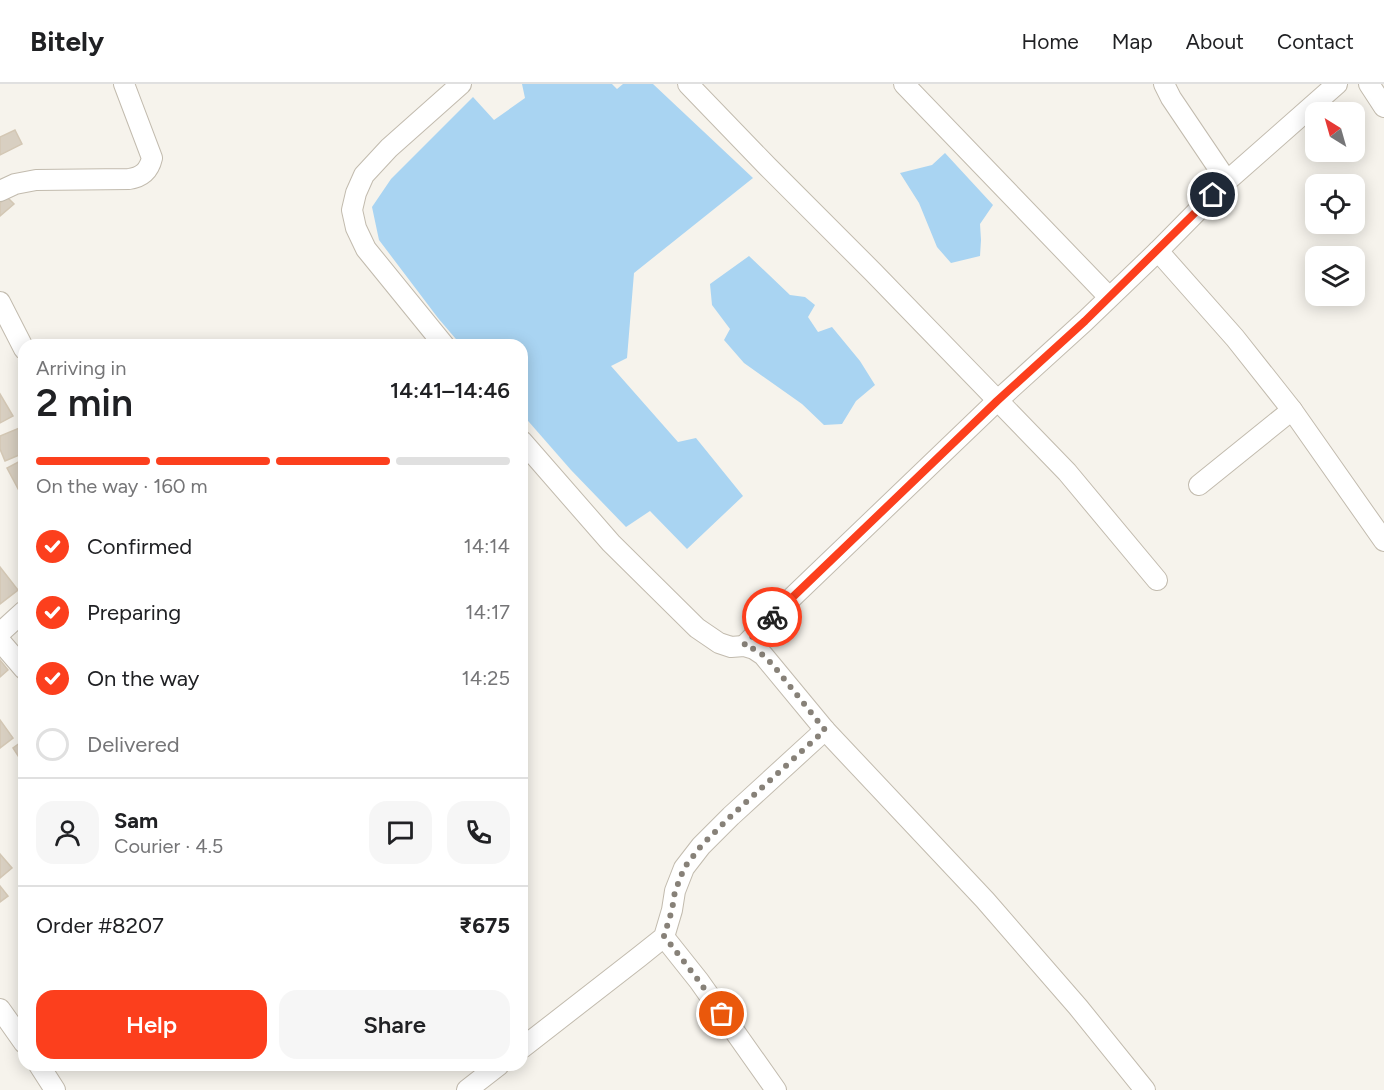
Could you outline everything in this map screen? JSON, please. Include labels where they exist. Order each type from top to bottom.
[{"type":"street","points":[[0,191],[15,184],[36,180],[129,178],[145,173],[152,158],[124,84]]},
{"type":"street","points":[[439,339],[366,249],[356,228],[352,210],[364,175],[389,147],[461,84]]},
{"type":"street","points":[[688,84],[1067,472],[1157,580]]},
{"type":"street","points":[[904,84],[1109,297]]},
{"type":"street","points":[[1164,84],[1227,181]]},
{"type":"street","points":[[744,645],[997,401],[1158,251],[1227,181],[1337,84]]},
{"type":"street","points":[[1369,84],[1384,107]]},
{"type":"street","points":[[1158,251],[1234,338],[1292,410],[1384,541]]},
{"type":"street","points":[[0,302],[19,339]]},
{"type":"street","points":[[1199,484],[1292,410]]},
{"type":"street","points":[[528,448],[611,543],[697,628],[718,643],[731,647],[744,645],[754,649],[773,665],[825,730],[985,900],[1078,1007],[1145,1090]]},
{"type":"street","points":[[0,633],[18,616]]},
{"type":"street","points":[[0,641],[18,662]]},
{"type":"street","points":[[528,1043],[664,936],[675,891],[684,868],[701,846],[825,730]]},
{"type":"street","points":[[664,936],[699,981],[776,1090]]},
{"type":"street","points":[[0,1009],[18,1034]]},
{"type":"street","points":[[43,1071],[55,1090]]},
{"type":"street","points":[[467,1090],[491,1071]]},
{"type":"water","points":[[522,84],[612,84],[617,89],[623,84],[653,84],[753,178],[634,273],[627,358],[611,366],[678,442],[696,438],[743,496],[687,549],[650,511],[626,527],[528,421],[528,339],[456,339],[379,240],[372,207],[391,179],[473,97],[494,120],[525,98]]},
{"type":"water","points":[[945,153],[993,205],[980,224],[980,256],[951,263],[937,247],[919,203],[900,173],[932,165]]},
{"type":"water","points":[[749,256],[790,295],[805,297],[815,305],[808,317],[818,332],[832,327],[860,361],[875,385],[856,401],[842,424],[824,425],[802,404],[744,363],[724,340],[730,329],[712,305],[710,284]]},
{"type":"building","points":[[15,130],[22,144],[0,155],[0,137]]},
{"type":"building","points":[[7,197],[14,204],[0,216],[0,203]]},
{"type":"building","points":[[0,394],[13,416],[0,423]]},
{"type":"building","points":[[18,428],[18,456],[5,461],[0,449],[0,436]]},
{"type":"building","points":[[18,462],[18,489],[7,468]]},
{"type":"building","points":[[0,567],[18,590],[0,604]]},
{"type":"building","points":[[0,660],[8,670],[0,677]]},
{"type":"building","points":[[0,720],[13,738],[0,748]]},
{"type":"building","points":[[18,744],[18,756],[13,748]]},
{"type":"building","points":[[0,854],[12,868],[0,878]]},
{"type":"building","points":[[0,886],[8,896],[0,902]]},
{"type":"way so far","points":[[722,1014],[664,936],[675,891],[684,868],[701,846],[825,730],[773,665],[763,655],[744,645],[772,617]]},
{"type":"route","points":[[772,617],[997,401],[1085,321],[1213,195]]}]
